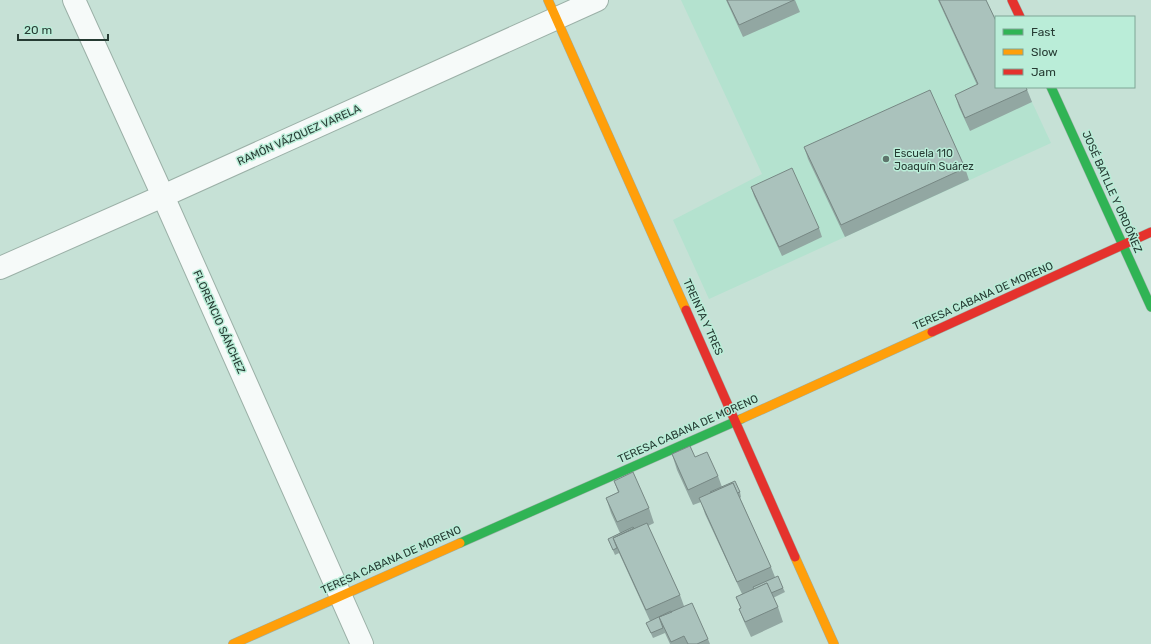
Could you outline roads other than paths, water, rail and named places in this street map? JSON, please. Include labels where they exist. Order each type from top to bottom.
[{"type":"street","name":"FLORENCIO SÁNCHEZ","points":[[74,0],[163,196],[362,644]]},
{"type":"street","name":"RAMÓN VÁZQUEZ VARELA","points":[[0,268],[163,196],[552,9],[597,0]]},
{"type":"street","points":[[1012,0],[1020,16]]},
{"type":"street","name":"TREINTA Y TRES","points":[[552,9],[834,644]]},
{"type":"street","name":"JOSÉ BATLLE Y ORDÓÑEZ","points":[[1051,88],[1151,307]]},
{"type":"street","name":"TERESA CABANA DE MORENO","points":[[232,644],[736,421],[1151,232]]},
{"type":"place","name":"Escuela 110 Joaquín Suárez","points":[[886,159]]}]
